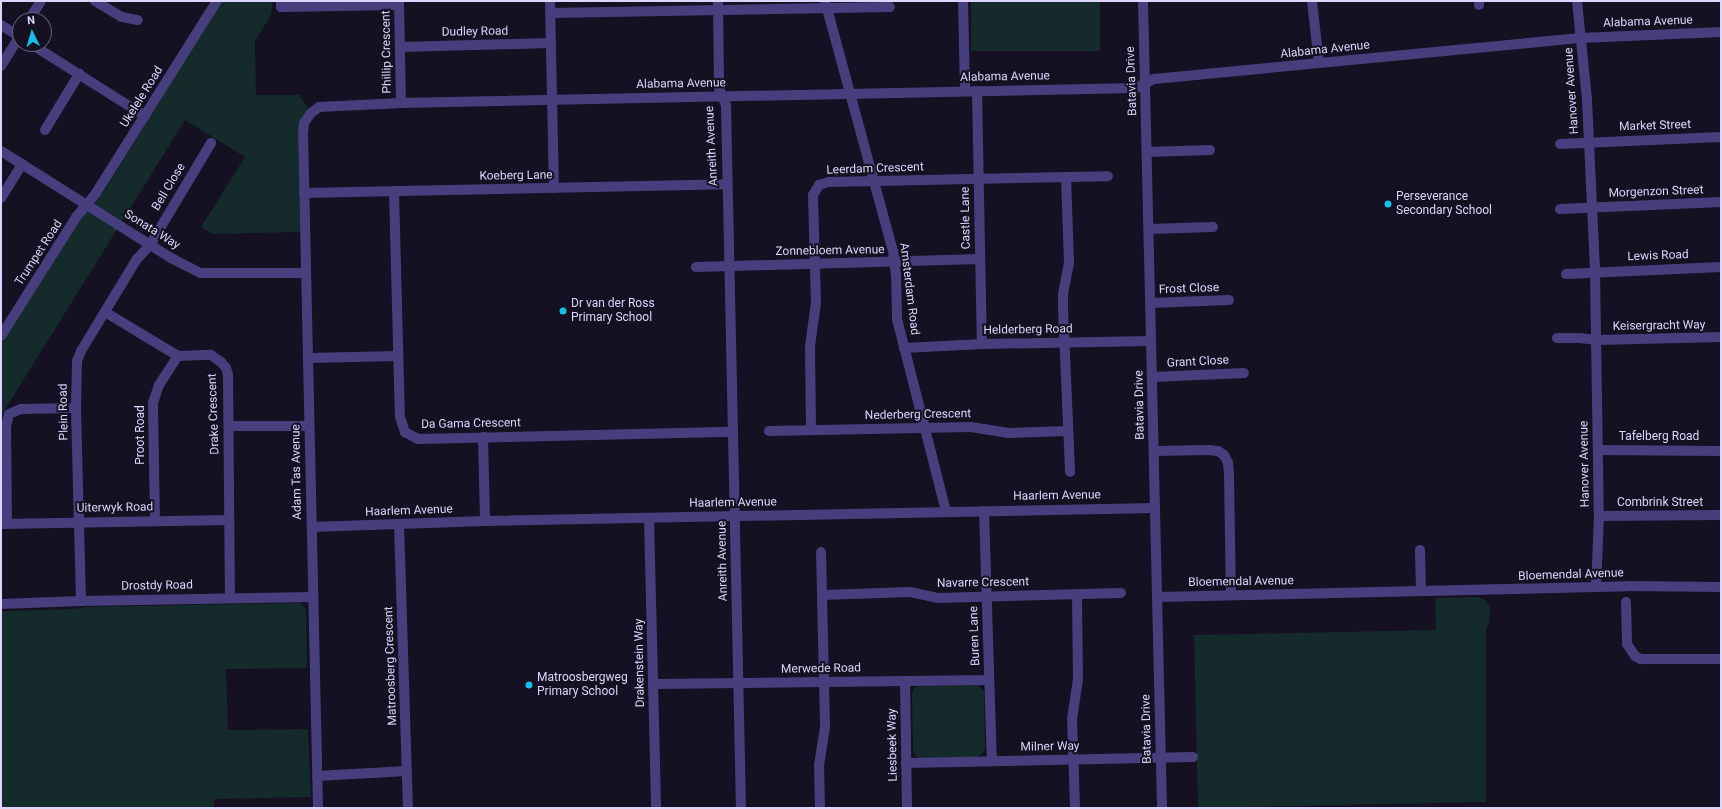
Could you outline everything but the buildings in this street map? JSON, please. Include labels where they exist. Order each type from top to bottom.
[{"type":"street","points":[[34,12],[41,1]]},
{"type":"street","points":[[95,1],[122,17],[138,20]]},
{"type":"street","name":"Ukelele Road","points":[[86,205],[96,194],[217,1]]},
{"type":"street","points":[[281,1],[280,7],[330,4],[399,3]]},
{"type":"street","points":[[550,1],[554,188]]},
{"type":"street","points":[[963,1],[965,91]]},
{"type":"street","name":"Batavia Drive","points":[[1143,1],[1162,808]]},
{"type":"street","points":[[1312,1],[1319,63]]},
{"type":"street","name":"Hanover Avenue","points":[[1577,1],[1589,142],[1595,272],[1599,516],[1596,587]]},
{"type":"street","name":"Phillip Crescent","points":[[399,3],[401,103]]},
{"type":"street","points":[[551,14],[636,6],[826,4],[890,7]]},
{"type":"street","name":"Amsterdam Road","points":[[826,4],[895,262],[897,319],[946,511]]},
{"type":"street","name":"Anreith Avenue","points":[[718,5],[719,88],[726,105],[741,808]]},
{"type":"street","points":[[1,26],[12,32]]},
{"type":"street","name":"Alabama Avenue","points":[[303,134],[304,122],[310,113],[319,107],[401,103],[1136,88],[1154,79],[1319,63],[1581,38],[1721,32]]},
{"type":"street","name":"Dudley Road","points":[[400,47],[552,43]]},
{"type":"street","points":[[1,66],[12,49]]},
{"type":"street","points":[[44,52],[145,116]]},
{"type":"street","points":[[45,130],[79,74]]},
{"type":"street","name":"Castle Lane","points":[[977,91],[982,344]]},
{"type":"street","name":"Adam Tas Avenue","points":[[303,134],[318,808]]},
{"type":"street","name":"Market Street","points":[[1589,142],[1721,137]]},
{"type":"street","name":"Hanover Avenue","points":[[1560,144],[1589,142]]},
{"type":"street","name":"Bell Close","points":[[150,245],[210,143]]},
{"type":"street","points":[[1147,152],[1210,150]]},
{"type":"street","name":"Sonata Way","points":[[1,151],[150,245],[200,273],[306,273]]},
{"type":"street","points":[[1,198],[22,164]]},
{"type":"street","points":[[1066,176],[1069,263],[1063,294],[1070,472]]},
{"type":"street","name":"Leerdam Crescent","points":[[811,430],[810,346],[815,313],[814,195],[817,188],[825,182],[1108,176]]},
{"type":"street","name":"Koeberg Lane","points":[[304,193],[727,184]]},
{"type":"street","name":"Da Gama Crescent","points":[[394,191],[400,417],[404,432],[418,439],[733,432]]},
{"type":"street","name":"Morgenzon Street","points":[[1592,208],[1721,202]]},
{"type":"street","name":"Trumpet Road","points":[[1,336],[86,205]]},
{"type":"street","points":[[1560,209],[1592,208]]},
{"type":"street","points":[[1149,229],[1214,227]]},
{"type":"street","name":"Plein Road","points":[[81,601],[76,408],[77,361],[137,259],[150,245]]},
{"type":"street","name":"Zonnebloem Avenue","points":[[729,266],[980,259]]},
{"type":"street","points":[[696,267],[729,266]]},
{"type":"street","name":"Lewis Road","points":[[1595,272],[1721,267]]},
{"type":"street","points":[[1566,274],[1595,272]]},
{"type":"street","name":"Frost Close","points":[[1151,303],[1229,300]]},
{"type":"street","points":[[105,312],[178,356]]},
{"type":"street","name":"Keisergracht Way","points":[[1597,340],[1721,337]]},
{"type":"street","points":[[1557,338],[1597,340]]},
{"type":"street","name":"Helderberg Road","points":[[904,348],[982,344],[1151,341]]},
{"type":"street","name":"Drake Crescent","points":[[178,356],[211,355],[222,362],[228,375],[230,598]]},
{"type":"street","name":"Proot Road","points":[[155,521],[153,403],[160,385],[178,356]]},
{"type":"street","points":[[308,358],[398,356]]},
{"type":"street","name":"Grant Close","points":[[1153,377],[1244,373]]},
{"type":"street","points":[[4,524],[6,426],[10,414],[21,409],[76,408]]},
{"type":"street","points":[[229,426],[310,426]]},
{"type":"street","name":"Nederberg Crescent","points":[[768,431],[981,427],[1009,432],[1068,431]]},
{"type":"street","points":[[483,437],[484,521]]},
{"type":"street","name":"Tafelberg Road","points":[[1598,450],[1721,451]]},
{"type":"street","points":[[1154,451],[1218,451],[1224,456],[1228,463],[1232,595]]},
{"type":"street","name":"Haarlem Avenue","points":[[312,527],[484,521],[1155,508]]},
{"type":"street","name":"Buren Lane","points":[[984,511],[992,761]]},
{"type":"street","name":"Combrink Street","points":[[1599,516],[1721,515]]},
{"type":"street","name":"Drakenstein Way","points":[[649,518],[656,808]]},
{"type":"street","name":"Uiterwyk Road","points":[[4,524],[229,520]]},
{"type":"street","name":"Matroosberg Crescent","points":[[399,524],[408,808]]},
{"type":"street","points":[[1420,550],[1421,591]]},
{"type":"street","points":[[820,808],[819,764],[825,727],[821,552]]},
{"type":"street","name":"Bloemendal Avenue","points":[[1157,597],[1596,587],[1721,587]]},
{"type":"street","name":"Navarre Crescent","points":[[822,595],[910,592],[938,598],[1121,593]]},
{"type":"street","points":[[1075,808],[1072,709],[1078,679],[1077,595]]},
{"type":"street","name":"Drostdy Road","points":[[1,604],[81,601],[313,597]]},
{"type":"street","points":[[1626,602],[1627,644],[1634,656],[1641,659],[1721,659]]},
{"type":"street","name":"Liesbeek Way","points":[[905,680],[907,808]]},
{"type":"street","name":"Merwede Road","points":[[653,684],[989,680]]},
{"type":"street","name":"Milner Way","points":[[906,763],[1161,759],[1193,757]]},
{"type":"street","points":[[317,776],[408,771]]},
{"type":"green space","points":[[222,1],[273,1],[271,15],[255,41],[256,95],[299,95],[308,108],[298,130],[300,232],[213,234],[201,227],[245,157],[185,120],[1,416],[1,345],[83,215],[99,199]]},
{"type":"green space","points":[[971,1],[1100,1],[1100,51],[971,51]]},
{"type":"green space","points":[[1479,597],[1486,601],[1490,608],[1489,624],[1486,628],[1486,802],[1198,808],[1194,635],[1436,630],[1435,598]]},
{"type":"green space","points":[[300,603],[306,609],[307,668],[226,669],[228,730],[308,729],[311,797],[214,799],[214,808],[1,808],[1,611],[73,609],[86,607]]},
{"type":"green space","points":[[978,685],[984,692],[985,749],[983,753],[977,757],[920,758],[916,756],[913,751],[912,693],[914,688],[919,686]]},
{"type":"place","name":"Perseverance Secondary School","points":[[1388,204]]},
{"type":"place","name":"Dr van der Ross Primary School","points":[[563,311]]},
{"type":"place","name":"Matroosbergweg Primary School","points":[[529,685]]}]
